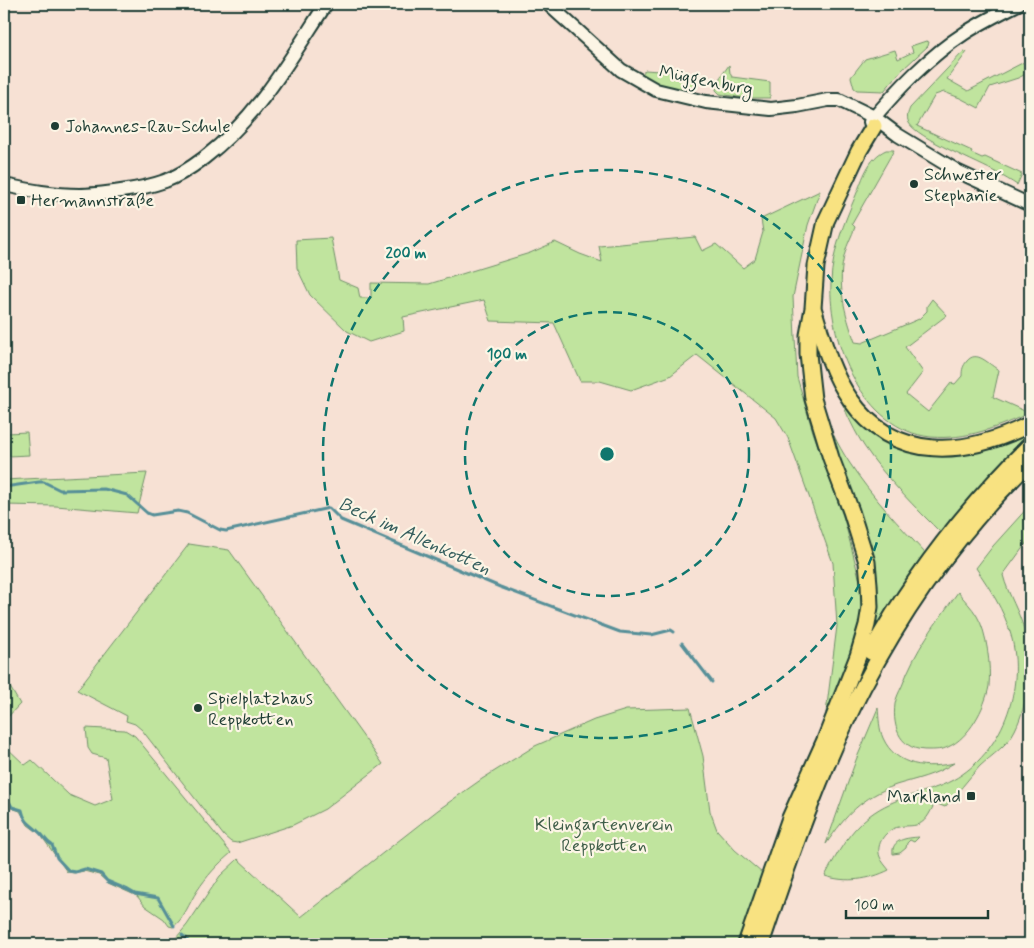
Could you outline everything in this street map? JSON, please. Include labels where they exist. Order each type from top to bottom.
[{"type":"highway","points":[[784,857],[790,818],[825,740],[863,640],[870,606],[870,584],[866,562],[851,511],[830,458],[813,399],[808,336],[813,308],[813,288],[818,251],[826,221],[858,142],[874,122]]},
{"type":"highway","points":[[813,308],[834,370],[850,400],[865,418],[896,440],[931,448],[954,449],[1009,435],[1030,424]]},
{"type":"highway","points":[[825,740],[873,649],[904,597],[925,575],[964,526],[1000,474],[1030,445]]},
{"type":"highway","points":[[964,526],[990,503],[1030,462]]},
{"type":"highway","points":[[746,944],[863,687],[925,575]]},
{"type":"highway","points":[[761,944],[778,873]]},
{"type":"main road","points":[[4,185],[52,194],[80,195],[145,187],[167,180],[189,169],[212,152],[250,116],[267,94],[326,4]]},
{"type":"main road","name":"Müggenburg","points":[[548,4],[621,70],[656,90],[706,102],[771,109],[828,100],[839,102],[941,164],[1030,205]]},
{"type":"main road","points":[[874,122],[952,42],[976,26],[1018,4]]},
{"type":"green space","points":[[926,41],[929,42],[928,46],[902,70],[884,91],[857,90],[854,88],[851,77],[865,59],[895,50],[898,59],[913,52],[911,46]]},
{"type":"green space","points":[[964,51],[967,52],[947,79],[968,91],[1030,59],[1030,72],[990,87],[979,108],[944,92],[935,95],[917,126],[972,151],[971,153],[982,158],[985,157],[1022,174],[1017,185],[924,136],[914,129],[908,121],[910,108]]},
{"type":"green space","points":[[729,65],[732,77],[770,82],[770,98],[743,98],[720,94],[716,90],[717,82]]},
{"type":"green space","points":[[645,70],[687,73],[699,81],[692,89],[672,88],[647,78],[642,74]]},
{"type":"green space","points":[[886,150],[894,150],[852,224],[855,227],[842,264],[843,298],[855,342],[862,343],[919,319],[927,311],[927,306],[932,299],[947,315],[905,347],[923,372],[906,394],[928,412],[951,383],[955,384],[962,376],[963,368],[967,361],[971,358],[979,357],[999,370],[993,397],[1029,413],[982,431],[957,436],[931,437],[907,431],[886,418],[869,401],[854,379],[843,356],[836,331],[832,306],[832,271],[839,238],[864,175],[870,163]]},
{"type":"green space","points":[[820,191],[808,225],[793,297],[797,377],[813,432],[844,519],[860,581],[861,612],[854,657],[826,713],[837,626],[833,563],[788,438],[776,418],[697,355],[670,376],[631,390],[600,381],[580,381],[554,323],[491,321],[484,300],[403,317],[404,331],[369,342],[347,331],[310,295],[297,268],[296,240],[331,238],[339,280],[358,288],[360,298],[371,298],[371,283],[429,284],[530,253],[555,242],[602,262],[599,246],[695,237],[702,251],[716,244],[743,268],[755,259],[763,232],[761,219]]},
{"type":"green space","points":[[832,376],[844,397],[919,452],[1030,430],[1030,441],[943,535],[891,481],[864,446],[846,412]]},
{"type":"green space","points":[[819,404],[837,441],[858,475],[886,510],[926,554],[868,646],[874,601]]},
{"type":"green space","points":[[27,432],[29,455],[9,456],[7,433]]},
{"type":"green space","points":[[147,473],[137,513],[56,506],[4,505],[4,480]]},
{"type":"green space","points":[[1030,505],[1030,538],[1003,575],[1023,625],[1029,669],[1026,695],[1015,730],[999,750],[980,766],[945,807],[935,803],[922,823],[894,828],[886,834],[880,842],[879,852],[881,859],[889,870],[874,876],[849,880],[825,876],[849,836],[869,816],[900,799],[953,780],[985,754],[997,736],[1006,718],[1012,697],[1015,677],[1015,656],[1005,617],[976,568]]},
{"type":"green space","points":[[189,544],[229,550],[383,764],[325,809],[293,825],[237,843],[231,842],[224,836],[142,730],[135,724],[126,721],[127,716],[77,690]]},
{"type":"green space","points":[[958,592],[975,613],[983,631],[989,669],[987,695],[975,721],[956,743],[941,749],[931,750],[911,747],[900,737],[897,730],[894,713],[895,702],[913,660]]},
{"type":"green space","points":[[4,677],[20,704],[4,721]]},
{"type":"green space","name":"Kleingartenverein Reppkotten","points":[[690,708],[703,756],[710,811],[717,830],[735,850],[762,873],[749,922],[738,944],[174,944],[170,939],[176,938],[220,876],[238,859],[301,917],[438,810],[482,779],[535,746],[594,720],[626,710]]},
{"type":"green space","points":[[878,708],[883,738],[896,755],[914,764],[934,766],[954,763],[932,774],[896,785],[873,795],[848,816],[826,844],[856,760]]},
{"type":"green space","points":[[86,728],[125,730],[135,736],[231,853],[205,880],[177,924],[173,927],[169,926],[164,919],[145,906],[137,896],[108,883],[99,875],[84,871],[67,872],[40,834],[28,825],[20,811],[11,808],[4,794],[4,745],[25,765],[32,760],[69,795],[95,806],[113,799],[106,758],[92,754],[88,748]]},
{"type":"green space","points":[[919,837],[914,842],[910,840],[906,848],[900,853],[893,854],[893,849],[897,842]]},
{"type":"waterway","name":"Beck im Allenkotten","points":[[4,487],[44,482],[60,490],[104,489],[127,495],[147,513],[152,515],[178,511],[187,513],[220,530],[226,531],[329,508],[341,520],[500,587],[620,632],[651,635],[671,630],[674,632]]},
{"type":"waterway","name":"Beck im Allenkotten","points":[[682,643],[712,682]]},
{"type":"waterway","points":[[4,792],[12,807],[22,810],[26,820],[52,845],[57,858],[69,871],[75,872],[85,869],[101,874],[107,881],[135,894],[158,898],[174,926]]},
{"type":"waterway","points":[[182,935],[187,939],[188,944]]},
{"type":"place","name":"Johannes-Rau-Schule","points":[[55,126]]},
{"type":"place","name":"Schwester Stephanie","points":[[914,184]]},
{"type":"place","name":"Hermannstraße","points":[[21,200]]},
{"type":"place","name":"Spielplatzhaus Reppkotten","points":[[198,708]]},
{"type":"place","name":"Markland","points":[[971,796]]}]
